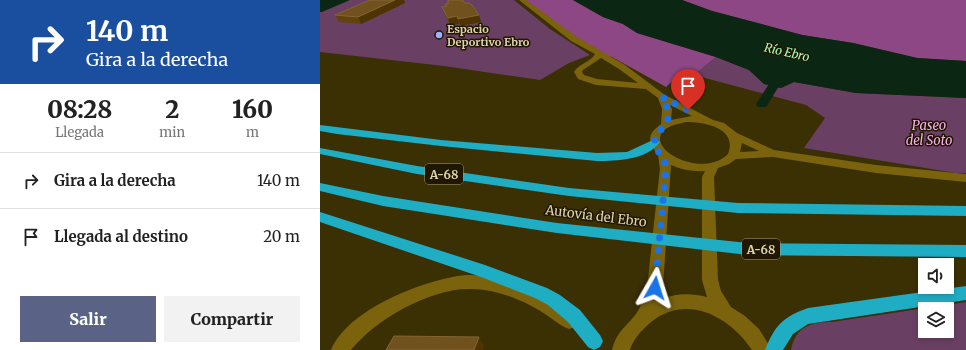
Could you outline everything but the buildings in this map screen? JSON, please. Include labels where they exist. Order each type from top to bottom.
[{"type":"highway","points":[[320,128],[441,143],[616,158],[632,155],[644,150],[655,142]]},
{"type":"highway","name":"Autovía del Ebro","points":[[320,151],[417,170],[561,191],[731,208],[966,211]]},
{"type":"highway","name":"Autovía del Ebro","points":[[320,187],[383,201],[557,228],[748,249],[966,251]]},
{"type":"highway","points":[[320,217],[485,272],[541,293],[554,300],[574,316],[597,346]]},
{"type":"highway","points":[[774,350],[783,331],[791,324],[808,316],[966,293]]},
{"type":"street","points":[[522,0],[568,35],[631,72],[662,97],[720,125],[731,134],[773,153]]},
{"type":"street","points":[[599,54],[598,57],[579,69],[579,75],[584,80],[650,87]]},
{"type":"street","points":[[590,63],[616,63]]},
{"type":"street","points":[[662,97],[667,109],[666,125]]},
{"type":"street","points":[[643,317],[653,298],[655,288],[665,163],[656,147],[655,142],[657,132],[666,125],[686,119],[709,121]]},
{"type":"street","points":[[731,134],[736,145],[732,156]]},
{"type":"street","points":[[711,172],[732,156],[773,153],[876,169],[966,178]]},
{"type":"street","points":[[665,163],[674,163],[711,172]]},
{"type":"street","points":[[711,172],[710,280],[714,294],[724,310]]},
{"type":"street","points":[[340,350],[350,337],[364,324],[396,303],[415,295],[446,286],[472,282],[509,289],[547,305],[566,318],[597,346]]},
{"type":"street","points":[[621,350],[631,330],[643,317],[654,309],[668,304],[681,302],[703,303],[724,310],[752,333],[763,350]]},
{"type":"green space","name":"Espacio Deportivo Ebro","points":[[320,0],[514,0],[550,29],[590,55],[569,63],[540,80],[444,66],[320,52]]},
{"type":"green space","name":"Paseo del Soto","points":[[716,57],[749,70],[764,84],[781,88],[794,82],[856,93],[966,98],[966,173],[956,173],[804,148],[825,118],[806,105],[694,75]]},
{"type":"green space","points":[[966,302],[966,350],[791,350],[793,342],[800,331],[805,327],[824,322],[918,309],[918,338],[954,338],[954,304]]},
{"type":"shaded area","points":[[522,0],[573,0],[603,17],[623,24],[637,33],[716,57],[694,75],[678,76],[666,87],[612,57],[599,54]]},
{"type":"shaded area","points":[[682,0],[966,0],[966,61],[917,58],[853,43],[802,35],[712,11]]},
{"type":"water","points":[[320,0],[350,0],[320,12]]},
{"type":"water","name":"Río Ebro","points":[[573,0],[682,0],[712,11],[802,35],[853,43],[917,58],[966,61],[966,98],[856,93],[794,82],[781,88],[764,84],[749,70],[716,57],[637,33],[623,24],[603,17]]},
{"type":"waterway","points":[[762,104],[773,86]]},
{"type":"place","name":"Espacio Deportivo Ebro","points":[[439,35]]},
{"type":"route","points":[[655,288],[666,168],[664,158],[656,147],[655,137],[657,132],[666,125],[668,114],[666,104],[662,97],[688,110]]}]
